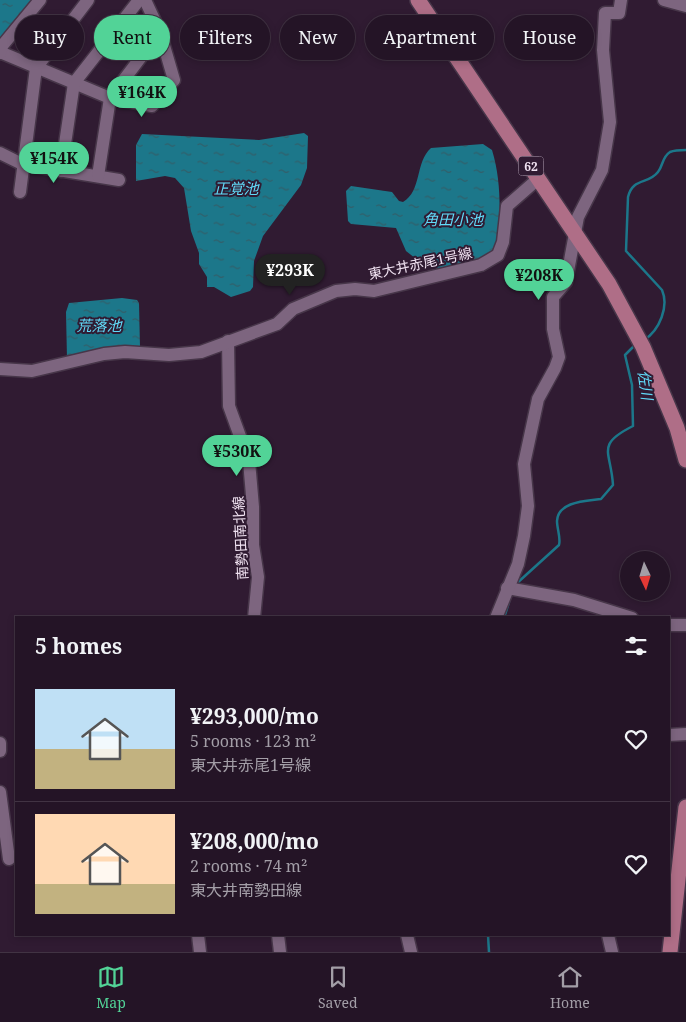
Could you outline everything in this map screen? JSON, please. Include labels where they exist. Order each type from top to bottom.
[{"type":"main road","name":"62","points":[[418,0],[609,284],[640,341],[677,428],[686,460]]},
{"type":"main road","points":[[670,952],[686,806]]},
{"type":"street","points":[[40,0],[2,46],[0,52],[110,98],[152,106],[174,80],[168,60]]},
{"type":"street","points":[[20,192],[22,164],[36,68],[88,0]]},
{"type":"street","points":[[61,171],[74,83],[139,0]]},
{"type":"street","points":[[146,0],[153,15]]},
{"type":"street","points":[[497,616],[512,589],[524,536],[528,506],[524,464],[538,399],[555,368],[558,357],[553,329],[553,297],[566,282],[578,218],[602,170],[610,122],[604,50],[606,13],[619,13],[621,0]]},
{"type":"street","points":[[664,0],[686,6]]},
{"type":"street","points":[[98,176],[110,98],[139,60]]},
{"type":"street","points":[[0,152],[22,164],[119,180]]},
{"type":"street","name":"東大井赤尾1号線","points":[[0,369],[32,371],[104,354],[125,352],[169,355],[201,352],[277,324],[294,310],[336,291],[355,289],[374,291],[481,265],[498,255],[503,242],[506,206],[539,178]]},
{"type":"street","name":"南勢田南北線","points":[[228,341],[229,406],[249,460],[253,507],[253,545],[258,577],[254,616]]},
{"type":"street","points":[[512,589],[574,600],[626,616]]},
{"type":"street","points":[[670,625],[686,625]]},
{"type":"street","points":[[670,735],[686,734]]},
{"type":"street","points":[[0,743],[0,751]]},
{"type":"street","points":[[0,792],[9,858]]},
{"type":"street","points":[[198,936],[200,952]]},
{"type":"street","points":[[278,936],[280,952]]},
{"type":"street","points":[[407,936],[411,952]]},
{"type":"street","points":[[608,936],[612,952]]},
{"type":"water","points":[[0,0],[37,0],[25,15],[15,15],[15,27],[0,46]]},
{"type":"water","name":"正覚池","points":[[304,133],[308,136],[307,168],[301,185],[263,236],[254,261],[253,287],[250,291],[231,297],[214,287],[207,287],[207,277],[199,264],[199,253],[191,231],[184,188],[175,178],[165,176],[136,181],[136,145],[142,134],[259,140]]},
{"type":"water","name":"角田小池","points":[[483,144],[492,150],[499,187],[498,248],[475,263],[438,271],[432,263],[420,262],[406,251],[396,228],[351,224],[348,221],[346,191],[351,186],[392,192],[399,201],[403,202],[413,191],[423,161],[431,148]]},
{"type":"water","name":"荒落池","points":[[122,298],[137,300],[139,303],[140,348],[67,359],[66,312],[69,303]]},
{"type":"waterway","name":"佐川","points":[[644,340],[650,336],[659,324],[664,310],[664,296],[662,290],[626,251],[628,197],[633,186],[650,179],[658,172],[667,154],[686,150]]},
{"type":"waterway","name":"佐川","points":[[516,584],[559,545],[557,521],[562,509],[574,503],[601,499],[613,485],[608,456],[609,444],[614,438],[633,426],[632,385],[625,355],[635,345]]},
{"type":"waterway","name":"佐川","points":[[505,616],[509,602]]},
{"type":"waterway","name":"佐川","points":[[488,936],[489,952]]}]
